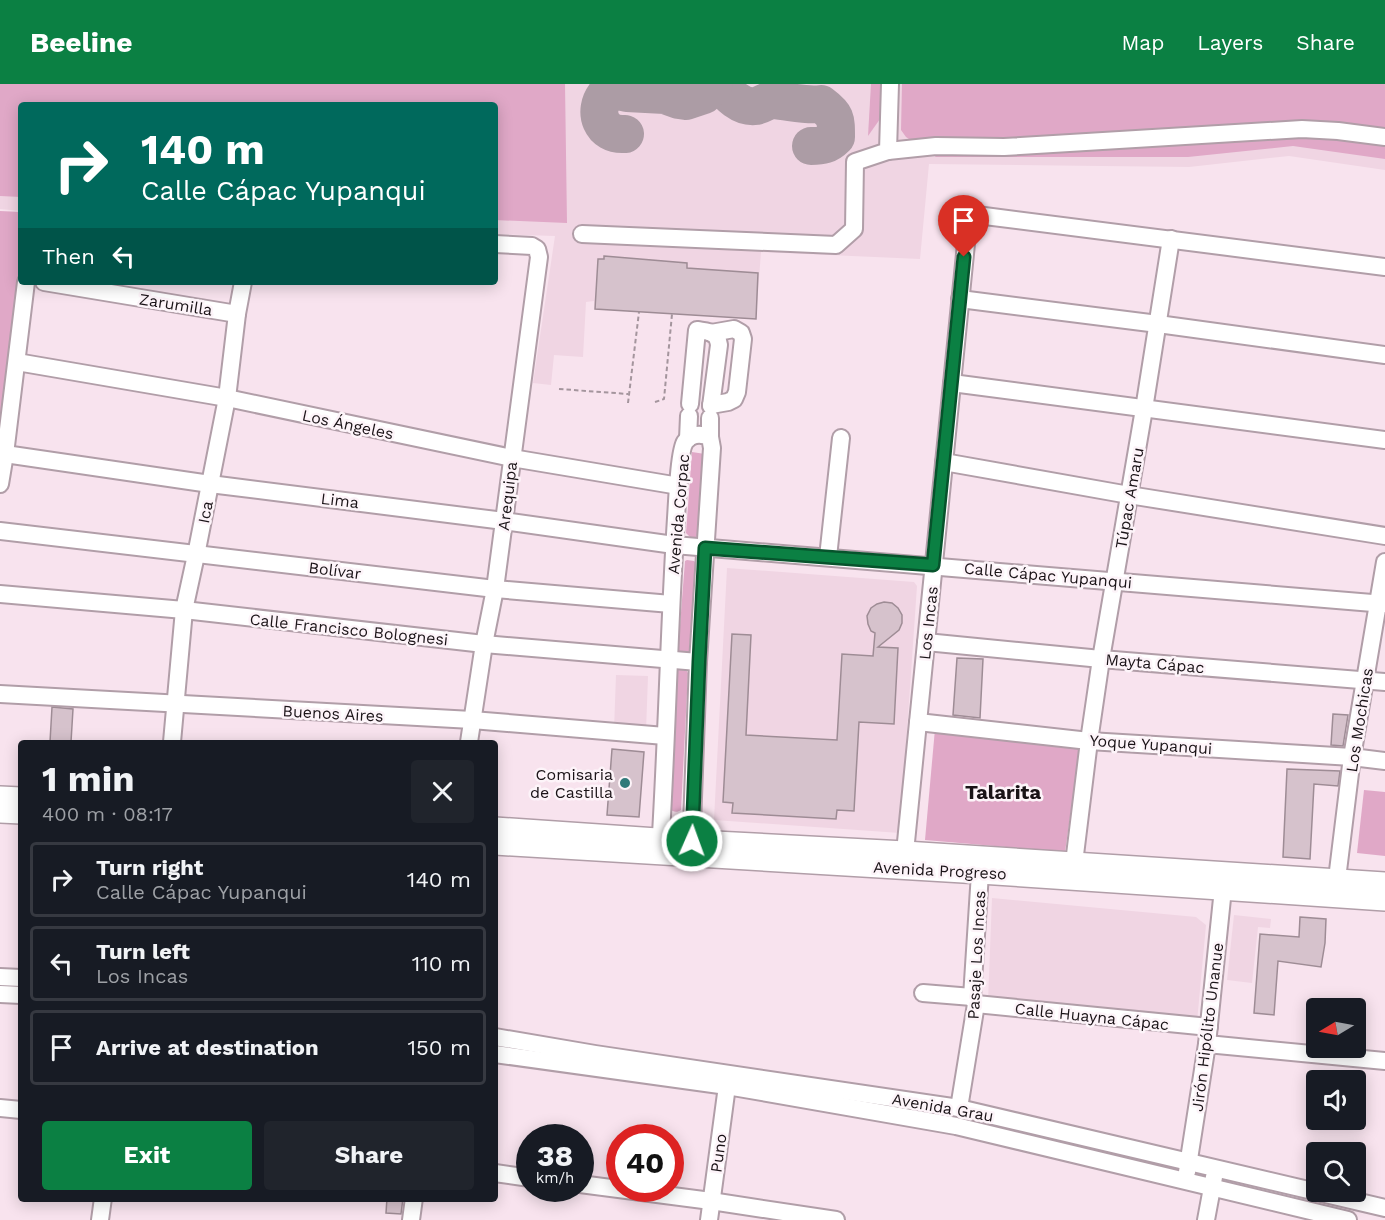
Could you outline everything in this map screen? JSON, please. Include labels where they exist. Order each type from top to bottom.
[{"type":"main road","points":[[0,797],[18,798]]},
{"type":"main road","points":[[0,812],[18,813]]},
{"type":"main road","name":"Avenida Progreso","points":[[498,828],[661,847]]},
{"type":"main road","name":"Avenida Progreso","points":[[498,844],[905,852],[1074,863],[1385,900]]},
{"type":"main road","name":"Avenida Progreso","points":[[691,848],[980,873],[1224,881],[1337,879],[1385,883]]},
{"type":"street","points":[[888,151],[890,84]]},
{"type":"street","points":[[582,234],[836,245],[854,229],[855,162],[888,151],[936,146],[1004,147],[1302,129],[1385,137]]},
{"type":"street","name":"Los Incas","points":[[905,852],[969,214],[1171,239]]},
{"type":"street","points":[[1171,239],[1385,267]]},
{"type":"street","name":"Túpac Amaru","points":[[1074,863],[1101,659],[1171,239]]},
{"type":"street","name":"Arequipa","points":[[469,740],[495,589],[539,256],[537,249],[532,246],[498,244]]},
{"type":"street","points":[[0,484],[26,285]]},
{"type":"street","name":"Zarumilla","points":[[62,285],[237,314]]},
{"type":"street","name":"Ica","points":[[172,740],[184,610],[227,398],[242,285]]},
{"type":"street","points":[[960,299],[1385,355]]},
{"type":"street","points":[[711,333],[734,329],[741,333],[743,339],[737,392],[734,399],[711,410]]},
{"type":"street","points":[[688,439],[697,330],[718,337],[719,345],[710,437]]},
{"type":"street","name":"Los Ángeles","points":[[17,362],[227,398],[512,458],[678,486]]},
{"type":"street","points":[[952,383],[1385,440]]},
{"type":"street","name":"Avenida Corpac","points":[[661,847],[668,659],[678,486],[682,448],[688,439],[704,435],[710,437],[712,448],[691,848]]},
{"type":"street","points":[[828,557],[841,438]]},
{"type":"street","name":"Lima","points":[[5,454],[210,484],[674,545]]},
{"type":"street","points":[[944,462],[1129,495],[1385,536]]},
{"type":"street","name":"Bolívar","points":[[0,531],[495,589],[671,604]]},
{"type":"street","name":"Calle Cápac Yupanqui","points":[[674,545],[1381,603]]},
{"type":"street","name":"Los Mochicas","points":[[1337,879],[1352,757],[1381,603],[1385,562]]},
{"type":"street","name":"Calle Francisco Bolognesi","points":[[0,594],[184,610],[484,644],[699,662]]},
{"type":"street","name":"Mayta Cápac","points":[[926,642],[1385,682]]},
{"type":"street","name":"Buenos Aires","points":[[0,694],[472,720],[665,736]]},
{"type":"street","name":"Yoque Yupanqui","points":[[918,722],[1089,741],[1385,761]]},
{"type":"street","name":"Pasaje Los Incas","points":[[959,1108],[974,1000],[980,873]]},
{"type":"street","name":"Jirón Hipólito Unanue","points":[[1186,1181],[1207,1044],[1224,881]]},
{"type":"street","points":[[0,977],[18,978]]},
{"type":"street","name":"Calle Huayna Cápac","points":[[923,993],[1209,1027]]},
{"type":"street","points":[[0,994],[18,995]]},
{"type":"street","name":"Avenida Grau","points":[[498,1037],[595,1054],[959,1108],[1385,1208]]},
{"type":"street","points":[[1207,1044],[1385,1061]]},
{"type":"street","name":"Avenida Grau","points":[[498,1054],[727,1086],[956,1126],[1348,1220]]},
{"type":"street","name":"Puno","points":[[709,1220],[727,1086]]},
{"type":"street","points":[[0,1108],[18,1110]]},
{"type":"street","points":[[1206,1220],[1215,1167]]},
{"type":"street","points":[[498,1173],[516,1176]]},
{"type":"street","points":[[594,1187],[836,1220]]},
{"type":"street","points":[[100,1220],[102,1202]]},
{"type":"street","points":[[411,1220],[413,1202]]},
{"type":"path","points":[[628,403],[639,312]]},
{"type":"path","points":[[655,402],[664,399],[672,314]]},
{"type":"path","points":[[559,389],[630,394]]},
{"type":"shaded area","points":[[0,84],[1385,84],[1385,170],[1289,156],[1189,167],[929,164],[920,259],[761,252],[756,319],[595,309],[594,301],[586,302],[583,357],[554,355],[551,385],[533,383],[555,236],[498,234],[498,102],[18,102],[18,211],[0,209]]},
{"type":"shaded area","points":[[0,84],[565,84],[567,223],[498,220],[498,102],[18,102],[18,197],[0,196]]},
{"type":"shaded area","points":[[871,84],[882,84],[880,119],[868,136]]},
{"type":"shaded area","points":[[902,84],[1385,84],[1385,159],[1293,146],[1188,157],[936,157],[906,137],[901,130]]},
{"type":"shaded area","points":[[0,211],[18,212],[18,285],[21,285],[0,444]]},
{"type":"shaded area","points":[[692,452],[705,454],[698,534],[691,538],[686,533]]},
{"type":"shaded area","points":[[685,561],[696,563],[689,653],[678,651]]},
{"type":"shaded area","points":[[727,568],[914,582],[917,586],[900,833],[714,820]]},
{"type":"shaded area","points":[[683,669],[688,673],[681,810],[676,812],[669,808],[677,672]]},
{"type":"shaded area","points":[[616,675],[648,676],[646,731],[614,730]]},
{"type":"shaded area","points":[[935,729],[1080,748],[1065,852],[925,840]]},
{"type":"shaded area","points":[[1364,790],[1385,792],[1385,856],[1357,853]]},
{"type":"shaded area","points":[[992,898],[1196,917],[1206,925],[1197,1022],[988,1002]]},
{"type":"shaded area","points":[[1234,915],[1271,919],[1270,928],[1258,927],[1252,983],[1227,980]]},
{"type":"building","points":[[604,256],[687,263],[687,268],[758,273],[756,319],[595,309],[598,259],[604,259]]},
{"type":"building","points":[[884,602],[892,603],[902,615],[899,630],[878,647],[898,648],[894,724],[859,722],[854,811],[837,810],[836,819],[732,813],[733,803],[723,802],[732,634],[751,635],[746,735],[837,740],[842,654],[873,656],[875,633],[871,631],[867,616],[871,608]]},
{"type":"building","points":[[957,658],[983,659],[980,718],[953,715]]},
{"type":"building","points":[[52,707],[73,709],[71,740],[50,740]]},
{"type":"building","points":[[1333,714],[1348,715],[1343,746],[1331,745]]},
{"type":"building","name":"Comisaria de Castilla","points":[[612,749],[644,752],[639,817],[607,815]]},
{"type":"building","points":[[1287,769],[1340,771],[1338,786],[1314,784],[1310,859],[1283,857]]},
{"type":"building","points":[[1300,917],[1326,919],[1321,967],[1278,961],[1274,1015],[1254,1013],[1260,934],[1299,937]]},
{"type":"building","points":[[387,1202],[402,1202],[401,1214],[386,1213]]},
{"type":"taxiway","points":[[625,134],[610,131],[601,121],[600,108],[606,94],[618,91],[665,95],[686,101],[704,95],[714,84]]},
{"type":"taxiway","points":[[721,84],[736,100],[745,105],[758,105],[773,100],[821,104],[830,111],[834,118],[836,137],[825,144],[811,146]]},
{"type":"place","name":"Comisaria de Castilla","points":[[625,783]]},
{"type":"district","name":"Talarita","points":[[1003,792]]},
{"type":"route","points":[[692,841],[705,548],[933,565],[964,257]]}]
